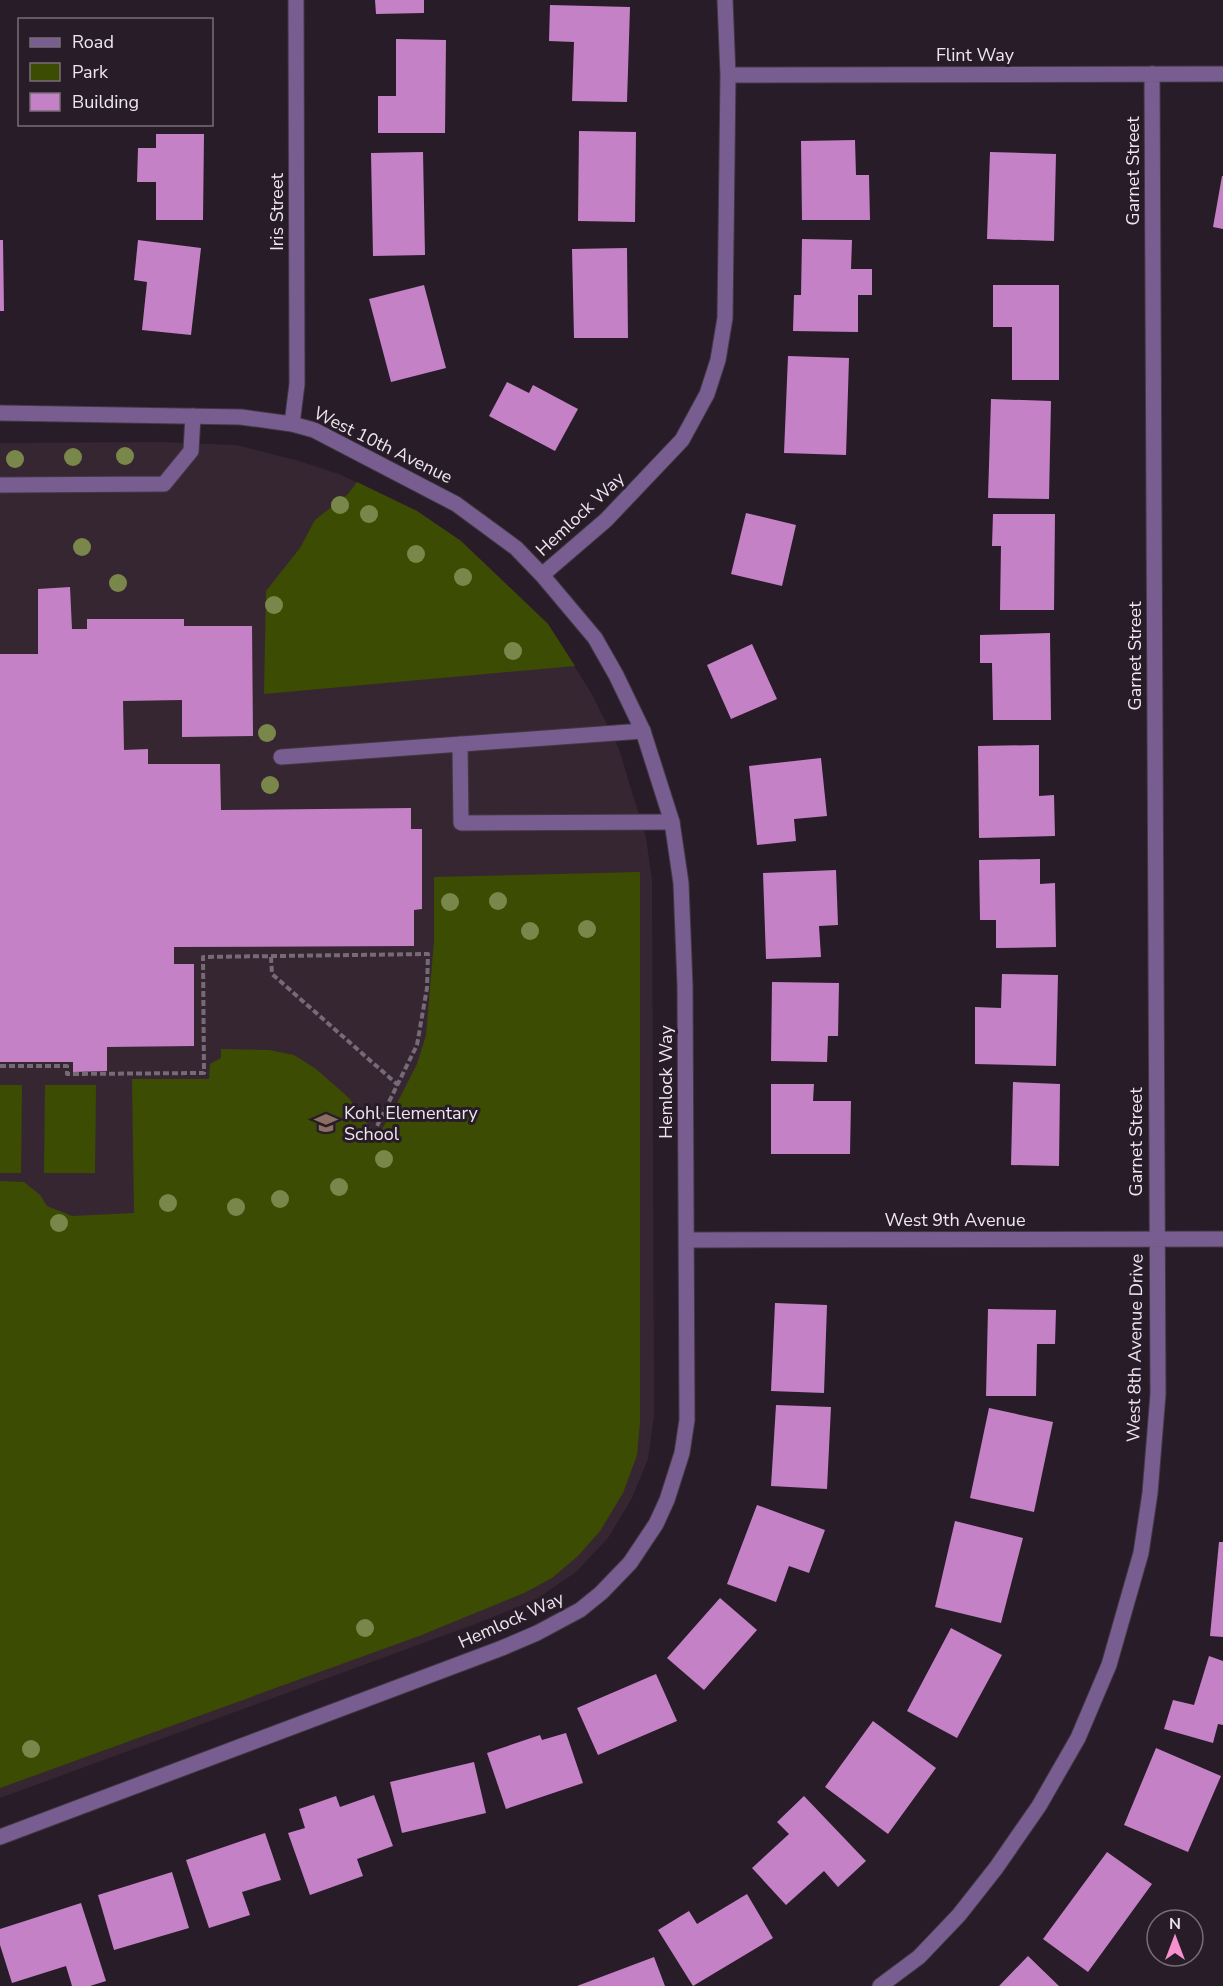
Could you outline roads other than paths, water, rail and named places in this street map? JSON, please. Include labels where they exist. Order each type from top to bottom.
[{"type":"street","name":"Iris Street","points":[[292,424],[297,384],[296,0]]},
{"type":"street","name":"Hemlock Way","points":[[0,1836],[537,1633],[580,1610],[601,1593],[630,1563],[656,1524],[668,1500],[682,1454],[687,1420],[685,986],[681,883],[672,822],[643,731],[595,638],[542,575],[606,520],[682,440],[707,394],[718,360],[725,318],[728,75],[725,0]]},
{"type":"street","name":"Garnet Street","points":[[1152,74],[1156,1239]]},
{"type":"street","name":"Flint Way","points":[[728,75],[1223,74]]},
{"type":"street","name":"West 10th Avenue","points":[[0,413],[241,417],[292,424],[314,430],[456,504],[516,548],[542,575]]},
{"type":"street","points":[[0,485],[164,484],[191,450],[193,416]]},
{"type":"street","points":[[281,757],[643,731]]},
{"type":"street","points":[[460,744],[461,823],[672,822]]},
{"type":"street","name":"West 8th Avenue Drive","points":[[880,1986],[919,1957],[959,1916],[996,1868],[1039,1806],[1078,1738],[1109,1665],[1141,1553],[1150,1493],[1158,1394],[1156,1239]]},
{"type":"street","name":"West 9th Avenue","points":[[687,1240],[1223,1239]]},
{"type":"place","name":"Kohl Elementary School","points":[[326,1123]]}]
